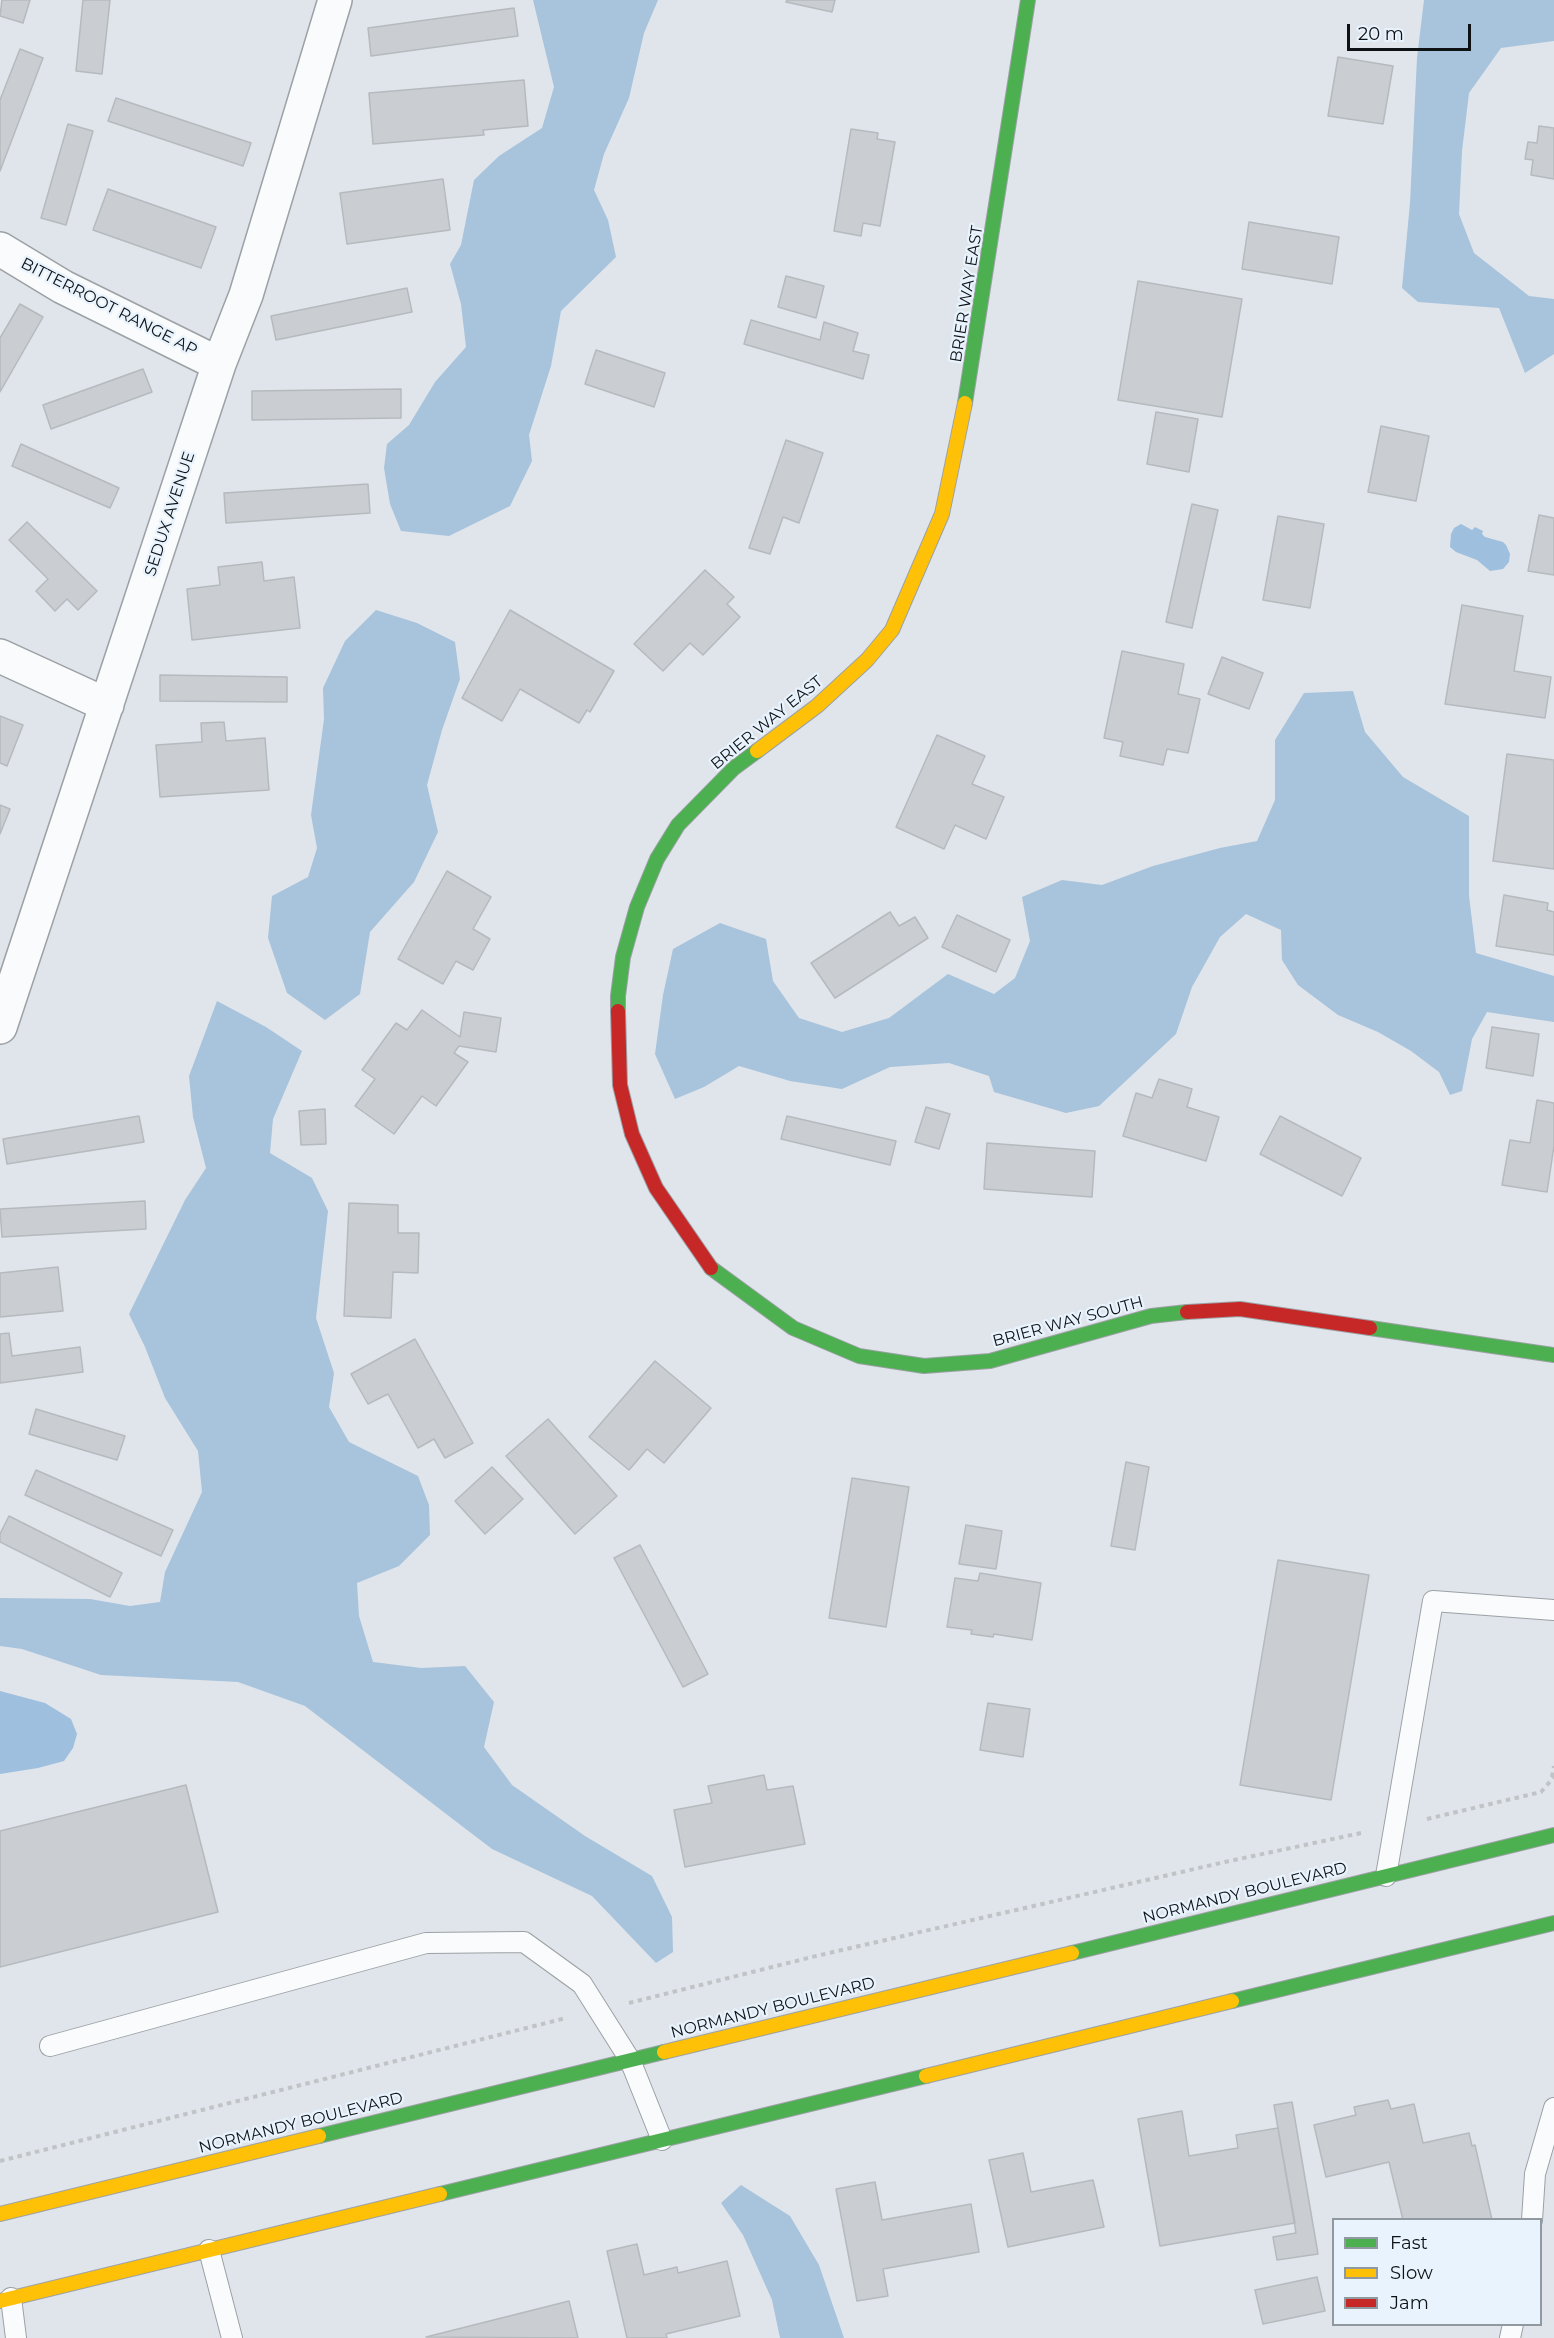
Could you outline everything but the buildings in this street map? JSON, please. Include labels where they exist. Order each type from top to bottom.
[{"type":"main road","name":"BRIER WAY EAST","points":[[656,1188],[632,1134],[620,1085],[618,1058],[618,996],[624,957],[637,907],[657,859],[678,825],[734,768],[818,706],[867,660],[892,630],[942,514],[971,377],[1028,0]]},
{"type":"main road","name":"BRIER WAY SOUTH","points":[[656,1188],[708,1266],[793,1328],[859,1356],[924,1366],[990,1361],[1151,1316],[1240,1309],[1554,1355]]},
{"type":"main road","name":"NORMANDY BOULEVARD","points":[[0,2214],[1554,1835]]},
{"type":"main road","points":[[5,2300],[1554,1923]]},
{"type":"street","name":"SEDUX AVENUE","points":[[0,1027],[219,364],[246,295],[327,2]]},
{"type":"street","name":"BITTERROOT RANGE AP","points":[[0,249],[63,287],[219,364]]},
{"type":"street","points":[[0,656],[107,705]]},
{"type":"lane","points":[[1386,1876],[1433,1601],[1554,1610]]},
{"type":"lane","points":[[50,2046],[426,1943],[524,1942],[582,1984],[630,2060],[662,2140]]},
{"type":"lane","points":[[1532,2218],[1535,2174],[1554,2108]]},
{"type":"lane","points":[[209,2250],[232,2338]]},
{"type":"lane","points":[[5,2300],[16,2338]]},
{"type":"path","points":[[0,2161],[816,1956],[1224,1862],[1521,1798],[1541,1792],[1553,1777],[1554,1766]]},
{"type":"shaded area","points":[[533,0],[658,0],[644,33],[629,98],[604,154],[594,190],[608,220],[616,257],[561,311],[551,366],[529,435],[532,461],[510,506],[449,536],[401,531],[390,504],[384,468],[387,444],[409,425],[435,382],[466,347],[461,304],[450,264],[461,245],[474,180],[499,156],[542,128],[554,87]]},
{"type":"shaded area","points":[[1424,0],[1554,0],[1554,41],[1501,48],[1469,93],[1462,151],[1459,214],[1474,253],[1529,296],[1554,299],[1554,354],[1525,373],[1499,308],[1418,302],[1402,288],[1410,203],[1417,58]]},
{"type":"shaded area","points":[[1461,524],[1472,530],[1475,527],[1483,531],[1482,534],[1485,537],[1506,545],[1510,554],[1509,562],[1503,569],[1490,571],[1477,560],[1456,552],[1450,547],[1451,534],[1454,528]]},
{"type":"shaded area","points":[[376,610],[417,623],[455,642],[460,679],[442,730],[427,785],[438,832],[414,882],[370,932],[360,994],[325,1020],[287,993],[268,938],[272,896],[308,877],[317,848],[311,815],[324,719],[323,688],[345,641]]},
{"type":"shaded area","points":[[1353,691],[1365,732],[1403,777],[1469,816],[1469,896],[1476,953],[1554,976],[1554,1022],[1487,1012],[1472,1039],[1462,1091],[1450,1095],[1439,1072],[1411,1051],[1378,1032],[1338,1015],[1298,985],[1282,960],[1281,930],[1246,914],[1220,937],[1192,987],[1176,1034],[1099,1106],[1066,1113],[994,1092],[989,1076],[949,1063],[890,1067],[842,1089],[790,1081],[739,1066],[704,1087],[675,1099],[655,1054],[663,995],[673,949],[720,923],[766,939],[773,981],[799,1018],[842,1032],[889,1018],[948,974],[994,994],[1015,978],[1030,941],[1022,897],[1062,880],[1102,885],[1153,866],[1220,848],[1257,841],[1275,800],[1275,740],[1304,693]]},
{"type":"shaded area","points":[[217,1001],[266,1027],[302,1051],[273,1119],[270,1153],[312,1178],[328,1211],[316,1318],[334,1373],[329,1407],[349,1442],[418,1476],[429,1505],[430,1535],[399,1566],[357,1583],[359,1616],[373,1662],[421,1668],[465,1666],[494,1702],[484,1747],[512,1785],[585,1836],[652,1876],[672,1917],[673,1952],[656,1963],[592,1896],[492,1849],[305,1706],[238,1682],[101,1675],[22,1649],[0,1646],[0,1598],[90,1599],[130,1606],[160,1602],[165,1572],[202,1492],[198,1451],[165,1398],[129,1314],[185,1200],[206,1168],[193,1117],[189,1076]]},
{"type":"shaded area","points":[[0,1691],[45,1703],[71,1719],[77,1734],[73,1748],[64,1761],[0,1774]]},
{"type":"shaded area","points":[[741,2185],[790,2216],[819,2265],[844,2338],[780,2338],[772,2300],[743,2235],[721,2203]]},
{"type":"traffic: fast","points":[[965,403],[1028,0]]},
{"type":"traffic: fast","points":[[618,1011],[623,957],[637,907],[657,859],[678,825],[734,768],[757,751]]},
{"type":"traffic: fast","points":[[711,1268],[793,1328],[859,1356],[924,1366],[990,1361],[1151,1316],[1187,1312]]},
{"type":"traffic: fast","points":[[1370,1328],[1554,1355]]},
{"type":"traffic: fast","points":[[1072,1953],[1554,1835]]},
{"type":"traffic: fast","points":[[1232,2001],[1554,1923]]},
{"type":"traffic: fast","points":[[319,2136],[664,2052]]},
{"type":"traffic: fast","points":[[440,2194],[926,2076]]},
{"type":"traffic: slow","points":[[757,751],[817,706],[867,660],[892,630],[942,514],[965,403]]},
{"type":"traffic: slow","points":[[664,2052],[1072,1953]]},
{"type":"traffic: slow","points":[[926,2076],[1232,2001]]},
{"type":"traffic: slow","points":[[0,2214],[319,2136]]},
{"type":"traffic: slow","points":[[0,2301],[440,2194]]},
{"type":"traffic: jam","points":[[618,1011],[620,1085],[632,1134],[656,1188],[711,1268]]},
{"type":"traffic: jam","points":[[1187,1312],[1240,1309],[1370,1328]]}]
